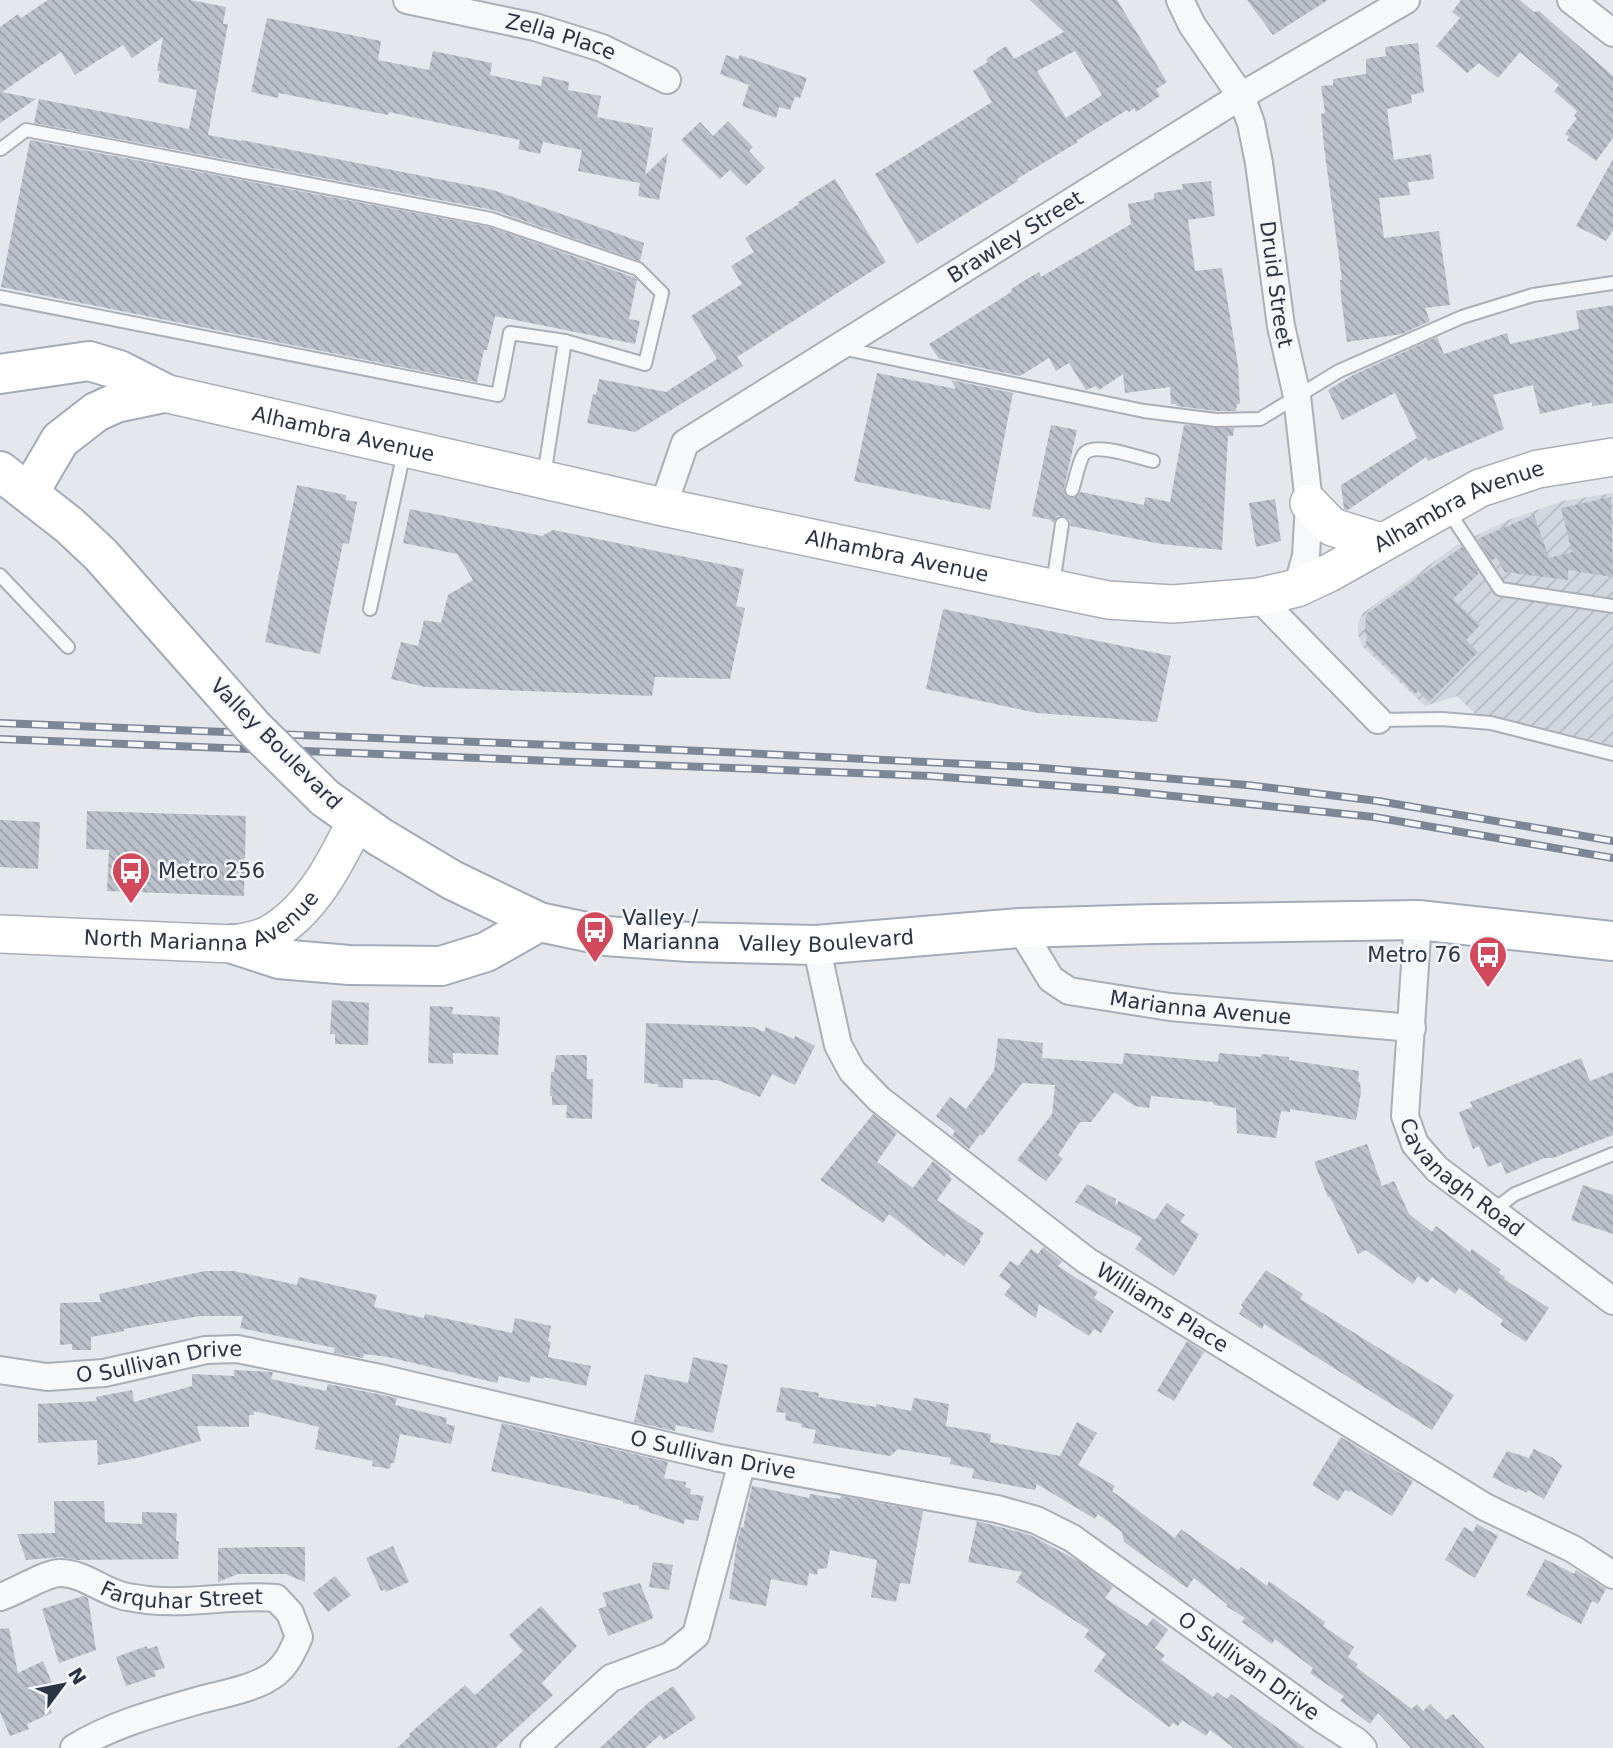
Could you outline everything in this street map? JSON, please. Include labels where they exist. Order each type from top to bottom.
[{"type":"main road","points":[[0,374],[89,361],[119,370],[164,393]]},
{"type":"main road","name":"Alhambra Avenue","points":[[164,393],[663,507],[1108,600],[1173,604],[1258,597],[1297,588],[1329,573],[1480,488],[1538,469],[1613,457]]},
{"type":"main road","points":[[15,482],[60,440],[96,412],[116,402],[164,393]]},
{"type":"main road","name":"Valley Boulevard","points":[[15,482],[69,525],[101,555],[254,728],[325,798],[356,821],[452,880],[539,922],[606,936],[689,942],[816,945],[1020,928],[1154,923],[1418,920],[1613,941]]},
{"type":"main road","points":[[1308,503],[1332,527],[1381,542]]},
{"type":"main road","name":"North Marianna Avenue","points":[[0,934],[233,944],[257,940],[271,933],[299,911],[337,861],[356,821]]},
{"type":"main road","points":[[233,944],[279,959],[349,965],[441,966],[486,952],[539,922]]},
{"type":"street","name":"Zella Place","points":[[407,0],[535,27],[602,48],[667,80]]},
{"type":"street","name":"Druid Street","points":[[1180,0],[1192,24],[1241,96],[1251,123],[1259,163],[1281,326],[1297,396],[1308,503],[1306,556],[1297,588]]},
{"type":"street","name":"Brawley Street","points":[[663,507],[685,443],[1241,96],[1406,0]]},
{"type":"street","points":[[1571,0],[1613,33]]},
{"type":"street","points":[[1258,597],[1378,720]]},
{"type":"street","name":"Cavanagh Road","points":[[1418,920],[1405,1116],[1415,1144],[1437,1169],[1613,1301]]},
{"type":"street","name":"Marianna Avenue","points":[[1020,928],[1051,979],[1069,991],[1170,1007],[1412,1028]]},
{"type":"street","name":"Williams Place","points":[[816,945],[838,1045],[852,1071],[879,1099],[1087,1261],[1485,1507],[1573,1549],[1613,1575]]},
{"type":"street","name":"O Sullivan Drive","points":[[0,1370],[47,1377],[104,1373],[206,1350],[237,1349],[380,1378],[742,1462],[997,1509],[1036,1520],[1072,1538],[1363,1748]]},
{"type":"street","points":[[534,1748],[611,1678],[670,1656],[696,1634],[742,1462]]},
{"type":"street","name":"Farquhar Street","points":[[0,1597],[20,1590],[44,1576],[58,1573],[79,1576],[122,1596],[180,1601],[255,1596],[276,1598],[290,1613],[299,1637],[292,1656],[276,1674],[245,1688],[163,1710],[74,1748]]},
{"type":"lane","points":[[0,150],[26,130],[491,219],[638,269],[662,293],[645,364],[565,341],[509,333],[498,396],[0,297]]},
{"type":"lane","points":[[839,348],[1144,411],[1216,420],[1260,419],[1339,371],[1462,317],[1533,295],[1613,283]]},
{"type":"lane","points":[[544,480],[565,341]]},
{"type":"lane","points":[[370,609],[405,448]]},
{"type":"lane","points":[[1072,490],[1084,454],[1092,449],[1153,461]]},
{"type":"lane","points":[[1446,507],[1500,589],[1613,606]]},
{"type":"lane","points":[[1052,588],[1062,524]]},
{"type":"lane","points":[[0,575],[68,647]]},
{"type":"lane","points":[[1378,720],[1441,719],[1491,723],[1613,754]]},
{"type":"lane","points":[[1492,1211],[1515,1194],[1613,1154]]},
{"type":"shaded area","points":[[1613,493],[1613,750],[1488,726],[1457,696],[1425,706],[1363,647],[1358,635],[1358,624],[1363,613],[1457,545],[1508,520],[1563,501]]},
{"type":"building","points":[[48,0],[190,0],[226,7],[223,24],[228,24],[208,135],[493,190],[644,243],[640,261],[493,210],[34,123],[39,99],[189,129],[197,90],[158,82],[160,71],[157,71],[163,37],[132,58],[123,45],[75,75],[61,52],[2,92],[36,99],[0,123],[0,27],[18,14],[21,18]]},
{"type":"building","points":[[1030,0],[1117,0],[1167,82],[1156,89],[1160,96],[1136,112],[1134,108],[1129,112],[1127,110],[1076,141],[1078,142],[917,244],[875,174],[992,102],[973,71],[988,62],[986,59],[1006,46],[1014,59],[1064,32]],"holes":[[[1075,51],[1102,95],[1066,118],[1037,71]]]},
{"type":"building","points":[[1247,0],[1328,0],[1273,35]]},
{"type":"building","points":[[1461,0],[1520,0],[1534,12],[1539,11],[1613,76],[1613,138],[1596,161],[1567,140],[1569,137],[1565,134],[1577,118],[1574,116],[1577,111],[1554,91],[1559,85],[1520,52],[1498,78],[1479,63],[1467,73],[1436,46],[1460,18],[1452,12]]},
{"type":"building","points":[[267,18],[381,41],[378,60],[429,70],[433,51],[492,63],[490,75],[541,86],[543,76],[569,82],[568,90],[601,96],[597,117],[653,128],[645,175],[668,153],[659,200],[638,196],[640,183],[578,171],[582,150],[543,142],[540,154],[518,149],[520,140],[389,112],[388,115],[279,93],[278,98],[251,92]]},
{"type":"building","points":[[1418,43],[1424,92],[1411,95],[1412,103],[1387,109],[1394,160],[1431,154],[1434,179],[1408,182],[1410,195],[1379,198],[1384,238],[1439,231],[1450,305],[1425,308],[1430,321],[1402,334],[1347,342],[1341,297],[1342,280],[1324,147],[1321,114],[1325,113],[1321,86],[1333,85],[1333,79],[1366,74],[1366,59],[1386,56],[1385,47]]},
{"type":"building","points":[[726,55],[738,59],[740,55],[807,78],[800,98],[795,97],[790,110],[779,107],[776,118],[742,106],[749,85],[720,74]]},
{"type":"building","points":[[728,121],[753,147],[749,151],[765,168],[746,186],[730,170],[720,179],[681,140],[700,122],[713,136]]},
{"type":"building","points":[[30,140],[489,227],[637,280],[629,319],[640,321],[635,344],[495,316],[477,382],[1,287]]},
{"type":"building","points":[[1613,159],[1613,230],[1606,241],[1576,226]]},
{"type":"building","points":[[835,179],[886,262],[737,357],[743,366],[635,432],[587,423],[599,379],[666,392],[717,359],[691,316],[742,284],[731,266],[754,252],[745,238]]},
{"type":"building","points":[[1211,181],[1215,216],[1188,220],[1195,271],[1222,268],[1238,365],[1240,404],[1237,404],[1236,411],[1216,411],[1171,404],[1170,387],[1125,393],[1123,374],[1099,390],[1096,386],[1086,390],[1069,363],[1056,371],[1049,358],[1020,376],[939,359],[929,344],[1027,279],[1039,272],[1041,277],[1131,224],[1128,204],[1154,199],[1154,193],[1183,189],[1182,184]]},
{"type":"building","points":[[1613,305],[1613,403],[1592,406],[1592,402],[1540,414],[1533,385],[1493,395],[1504,429],[1428,461],[1426,457],[1348,510],[1344,509],[1341,485],[1417,438],[1395,393],[1342,420],[1328,390],[1353,375],[1437,337],[1444,354],[1507,333],[1510,344],[1579,329],[1576,311]]},
{"type":"building","points":[[877,373],[956,389],[951,380],[1013,393],[990,510],[854,481]]},
{"type":"building","points":[[1051,425],[1077,430],[1064,488],[1066,496],[1074,498],[1081,492],[1144,505],[1145,497],[1170,502],[1184,425],[1234,428],[1233,436],[1228,436],[1222,550],[1161,544],[1071,526],[1070,520],[1064,516],[1058,516],[1053,523],[1051,520],[1032,516]]},
{"type":"building","points":[[297,485],[346,495],[346,500],[357,502],[349,544],[343,543],[320,654],[265,642]]},
{"type":"building","points":[[1611,497],[1613,577],[1568,570],[1568,580],[1505,572],[1496,557],[1492,561],[1477,539],[1534,515],[1549,558],[1572,552],[1561,508]]},
{"type":"building","points":[[1275,499],[1281,541],[1256,547],[1249,503]]},
{"type":"building","points":[[410,509],[542,536],[553,530],[744,569],[736,606],[745,608],[730,679],[655,677],[652,696],[425,687],[391,679],[401,642],[418,646],[424,620],[441,623],[448,595],[473,580],[457,554],[403,543]]},
{"type":"building","points":[[1462,547],[1479,573],[1453,599],[1480,625],[1466,640],[1478,652],[1429,702],[1418,691],[1415,694],[1366,645],[1366,614]]},
{"type":"building","points":[[943,609],[1171,656],[1157,722],[1037,713],[926,689]]},
{"type":"building","points":[[87,811],[246,816],[244,896],[107,891],[109,850],[86,849]]},
{"type":"building","points":[[0,820],[40,822],[38,869],[0,867]]},
{"type":"building","points":[[332,1000],[369,1003],[368,1045],[335,1044],[335,1034],[330,1034]]},
{"type":"building","points":[[430,1006],[453,1007],[452,1014],[500,1017],[498,1055],[453,1053],[453,1064],[428,1063]]},
{"type":"building","points":[[646,1023],[753,1027],[764,1032],[766,1027],[815,1046],[795,1085],[772,1074],[760,1097],[717,1080],[683,1079],[683,1088],[658,1087],[658,1084],[644,1083]]},
{"type":"building","points":[[998,1038],[1043,1043],[1042,1058],[1123,1064],[1124,1053],[1218,1062],[1219,1053],[1261,1057],[1262,1054],[1359,1071],[1361,1093],[1356,1120],[1290,1109],[1290,1112],[1281,1111],[1276,1138],[1237,1133],[1236,1108],[1215,1105],[1212,1102],[1151,1096],[1149,1108],[1135,1106],[1114,1092],[1091,1122],[1080,1122],[1058,1155],[1063,1159],[1046,1181],[1017,1160],[1052,1114],[1055,1085],[1022,1083],[969,1149],[952,1136],[955,1131],[936,1116],[950,1097],[966,1109],[994,1071]]},
{"type":"building","points":[[556,1055],[587,1055],[587,1079],[593,1079],[592,1119],[566,1118],[567,1105],[552,1105],[551,1072],[554,1072]]},
{"type":"building","points":[[1581,1058],[1590,1081],[1613,1072],[1613,1135],[1506,1174],[1501,1162],[1488,1167],[1479,1146],[1473,1149],[1459,1112],[1473,1107],[1470,1102]]},
{"type":"building","points":[[873,1114],[897,1133],[877,1162],[913,1188],[933,1161],[950,1175],[952,1179],[937,1200],[984,1233],[964,1266],[946,1253],[945,1257],[889,1214],[883,1223],[820,1180]]},
{"type":"building","points":[[1367,1144],[1382,1186],[1394,1181],[1409,1214],[1432,1232],[1436,1226],[1470,1252],[1472,1249],[1501,1270],[1498,1272],[1504,1279],[1549,1308],[1526,1342],[1500,1325],[1503,1320],[1459,1288],[1455,1294],[1432,1277],[1427,1283],[1418,1276],[1413,1284],[1366,1250],[1358,1254],[1328,1197],[1314,1162]]},
{"type":"building","points":[[1087,1184],[1116,1199],[1115,1206],[1119,1201],[1155,1220],[1167,1203],[1185,1215],[1180,1222],[1199,1234],[1174,1276],[1135,1249],[1142,1238],[1075,1202]]},
{"type":"building","points":[[1583,1185],[1613,1195],[1613,1234],[1571,1220]]},
{"type":"building","points":[[1043,1247],[1062,1262],[1058,1266],[1098,1292],[1094,1298],[1114,1311],[1101,1333],[1094,1329],[1089,1336],[1039,1304],[1036,1318],[1004,1295],[1011,1285],[999,1276],[1010,1261],[1018,1266],[1031,1249],[1038,1254]]},
{"type":"building","points":[[1266,1270],[1303,1294],[1300,1299],[1454,1395],[1432,1430],[1264,1324],[1262,1329],[1239,1314],[1243,1307],[1241,1305]]},
{"type":"building","points":[[205,1271],[234,1271],[297,1285],[299,1277],[377,1295],[374,1307],[424,1318],[425,1314],[512,1333],[515,1318],[551,1326],[548,1357],[591,1366],[586,1386],[531,1376],[529,1383],[499,1376],[497,1383],[388,1357],[364,1354],[363,1358],[334,1353],[335,1348],[240,1328],[243,1316],[200,1316],[124,1329],[91,1337],[91,1350],[72,1350],[72,1344],[60,1345],[60,1303],[101,1302],[99,1294]]},
{"type":"building","points":[[1187,1341],[1204,1352],[1174,1401],[1157,1391]]},
{"type":"building","points":[[693,1357],[728,1365],[713,1433],[676,1425],[675,1431],[634,1422],[645,1374],[688,1383]]},
{"type":"building","points":[[234,1370],[273,1372],[271,1379],[326,1391],[328,1384],[397,1398],[395,1405],[447,1418],[446,1424],[455,1426],[451,1444],[400,1434],[394,1463],[391,1463],[390,1469],[372,1466],[373,1461],[315,1449],[319,1427],[254,1411],[254,1415],[249,1415],[249,1427],[197,1426],[201,1441],[98,1465],[97,1440],[38,1443],[38,1404],[97,1401],[96,1397],[132,1390],[134,1402],[192,1386],[192,1374],[234,1376]]},
{"type":"building","points":[[781,1387],[819,1393],[818,1397],[911,1411],[914,1398],[949,1404],[946,1426],[991,1434],[990,1442],[1060,1456],[1077,1422],[1097,1433],[1078,1465],[1115,1486],[1112,1491],[1175,1538],[1181,1529],[1238,1570],[1241,1567],[1267,1586],[1269,1581],[1325,1622],[1323,1626],[1354,1647],[1348,1657],[1358,1664],[1356,1667],[1412,1709],[1417,1704],[1423,1711],[1430,1704],[1446,1720],[1453,1714],[1485,1748],[1411,1748],[1378,1713],[1370,1724],[1340,1701],[1344,1696],[1310,1673],[1313,1668],[1275,1639],[1272,1644],[1242,1622],[1245,1618],[1226,1606],[1228,1605],[1194,1578],[1187,1588],[1124,1542],[1122,1532],[1098,1514],[1095,1519],[1037,1484],[1035,1490],[972,1478],[974,1469],[950,1464],[951,1458],[898,1449],[890,1456],[813,1443],[816,1430],[785,1420],[786,1413],[776,1412]]},
{"type":"building","points":[[502,1423],[668,1462],[664,1478],[686,1482],[685,1487],[691,1489],[690,1494],[704,1496],[698,1521],[685,1519],[684,1524],[623,1501],[491,1471]]},
{"type":"building","points":[[1341,1437],[1413,1481],[1392,1516],[1350,1490],[1345,1490],[1338,1501],[1312,1485]]},
{"type":"building","points":[[1534,1449],[1553,1458],[1562,1466],[1544,1499],[1528,1490],[1527,1493],[1518,1488],[1517,1490],[1492,1477],[1507,1451],[1529,1458]]},
{"type":"building","points":[[752,1486],[809,1498],[810,1494],[840,1499],[841,1496],[923,1511],[910,1584],[900,1583],[896,1602],[871,1597],[877,1560],[830,1550],[827,1568],[818,1569],[817,1575],[809,1573],[807,1586],[771,1579],[766,1606],[729,1599],[737,1543]]},
{"type":"building","points":[[54,1501],[104,1501],[105,1522],[142,1524],[142,1512],[177,1513],[178,1559],[77,1560],[61,1557],[26,1560],[17,1534],[55,1533]]},
{"type":"building","points":[[977,1521],[1030,1535],[1078,1561],[1113,1587],[1105,1598],[1147,1626],[1153,1618],[1168,1630],[1155,1648],[1165,1655],[1161,1660],[1213,1697],[1217,1692],[1227,1699],[1231,1694],[1305,1748],[1234,1748],[1210,1730],[1206,1736],[1182,1720],[1178,1726],[1173,1723],[1169,1727],[1094,1671],[1106,1654],[1084,1637],[1089,1630],[1016,1582],[1022,1572],[968,1562]]},
{"type":"building","points":[[1477,1524],[1498,1536],[1475,1578],[1445,1560],[1464,1527],[1473,1532]]},
{"type":"building","points":[[393,1546],[409,1582],[386,1592],[385,1589],[381,1591],[366,1558]]},
{"type":"building","points":[[305,1547],[305,1582],[285,1574],[238,1574],[218,1582],[218,1548]]},
{"type":"building","points":[[1545,1559],[1574,1574],[1576,1570],[1606,1589],[1598,1604],[1592,1601],[1581,1624],[1526,1595]]},
{"type":"building","points":[[653,1562],[673,1565],[669,1590],[649,1587]]},
{"type":"building","points":[[335,1576],[351,1595],[328,1612],[313,1593]]},
{"type":"building","points":[[640,1583],[652,1619],[608,1636],[598,1609],[607,1606],[602,1593]]},
{"type":"building","points":[[83,1596],[88,1598],[96,1650],[59,1663],[42,1609]]},
{"type":"building","points":[[541,1606],[577,1646],[542,1683],[553,1695],[495,1748],[397,1748],[409,1734],[465,1685],[475,1695],[523,1651],[509,1635]]},
{"type":"building","points":[[9,1628],[18,1673],[43,1661],[54,1688],[43,1693],[52,1713],[27,1724],[29,1729],[10,1736],[0,1712],[0,1629]]},
{"type":"building","points":[[147,1646],[147,1649],[157,1646],[165,1668],[154,1671],[156,1676],[126,1686],[116,1657]]},
{"type":"building","points":[[673,1686],[696,1718],[664,1740],[660,1735],[645,1748],[600,1748],[648,1703]]},
{"type":"railway","points":[[0,723],[1030,767],[1247,785],[1378,801],[1613,841]]},
{"type":"railway","points":[[0,739],[931,776],[1115,790],[1374,817],[1613,858]]},
{"type":"place","name":"Metro 256","points":[[131,905]]},
{"type":"place","name":"Valley / Marianna","points":[[595,964]]},
{"type":"place","name":"Metro 76","points":[[1488,989]]}]
